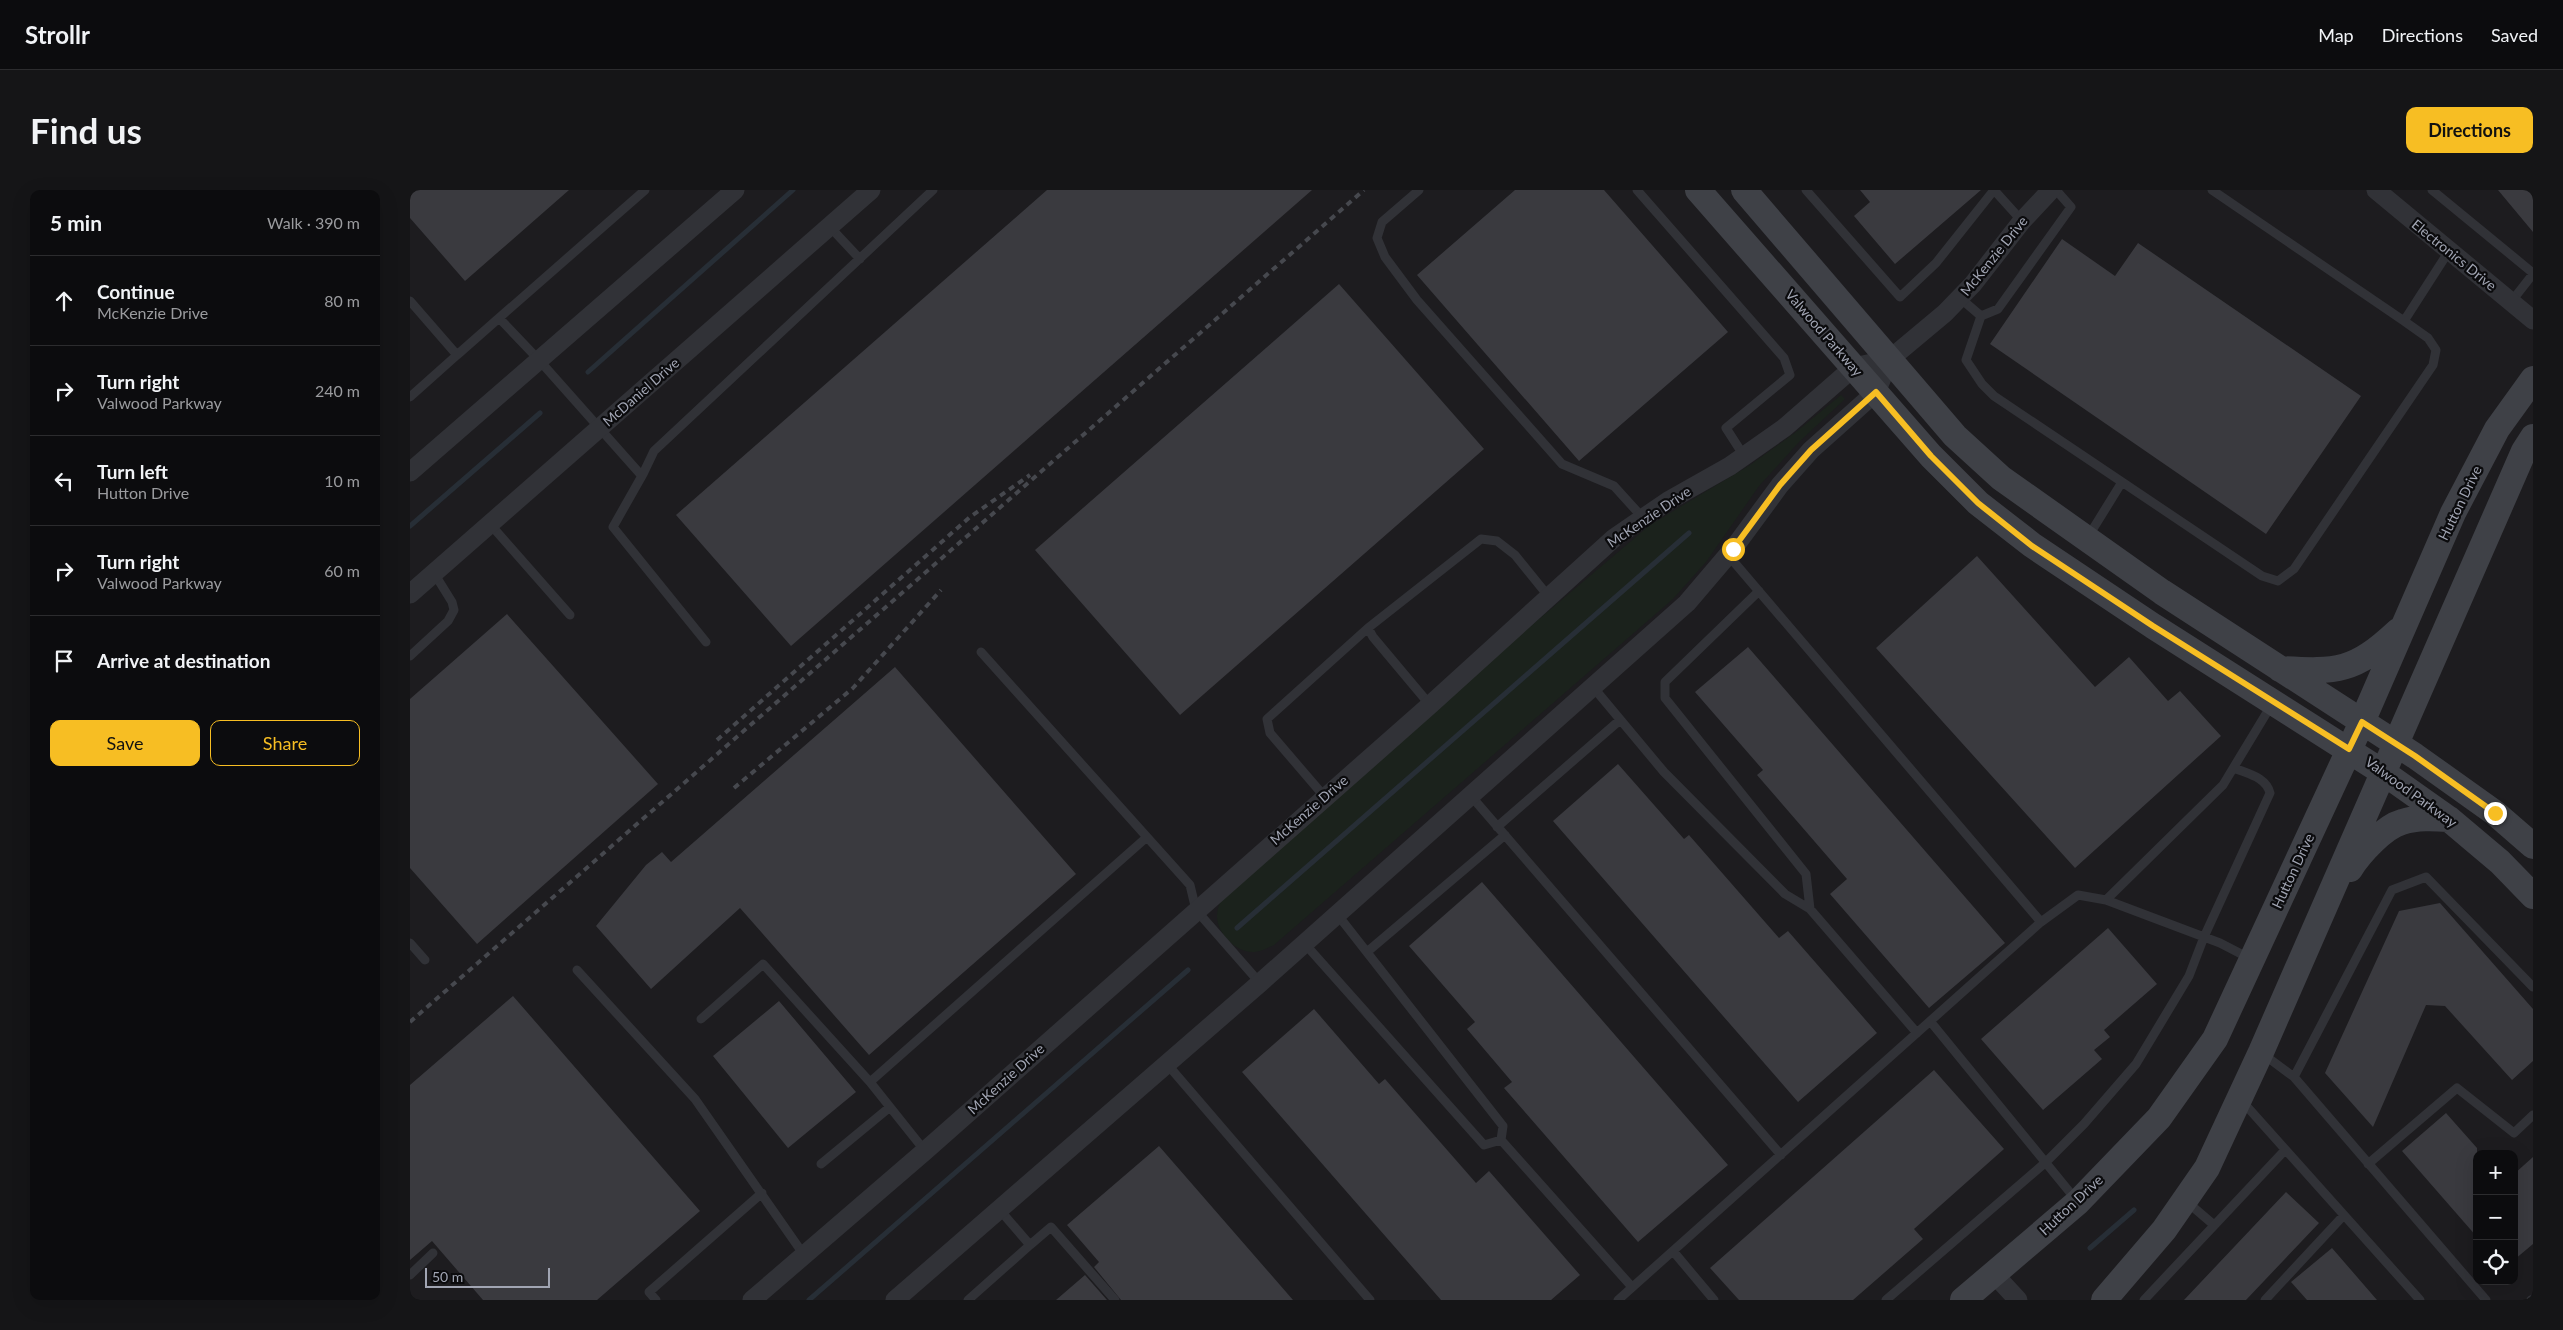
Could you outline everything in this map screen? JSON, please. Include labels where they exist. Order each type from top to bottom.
[{"type":"main road","name":"Valwood Parkway","points":[[1698,190],[1931,456],[1978,503],[2032,546],[2153,626],[2349,749],[2449,819],[2500,862],[2533,896]]},
{"type":"main road","points":[[1752,193],[1955,436],[2001,478],[2087,539],[2280,669],[2397,744],[2495,813],[2533,846]]},
{"type":"main road","name":"Hutton Drive","points":[[1963,1300],[2078,1202],[2159,1118],[2215,1039],[2362,722],[2453,513],[2497,429],[2533,379]]},
{"type":"main road","points":[[2104,1300],[2164,1230],[2207,1168],[2261,1052],[2524,451],[2533,437]]},
{"type":"main road","points":[[2280,669],[2320,671],[2351,666],[2378,650],[2404,625]]},
{"type":"main road","points":[[2323,909],[2341,886],[2358,857],[2380,836],[2401,822],[2431,817],[2449,819]]},
{"type":"street","points":[[410,472],[735,190]]},
{"type":"street","name":"McDaniel Drive","points":[[410,594],[871,190]]},
{"type":"street","name":"McKenzie Drive","points":[[895,1300],[1305,944],[1687,603],[1728,555],[1780,485],[1811,450],[1876,392],[1890,359],[1960,298],[1989,266],[2022,221],[2052,190]]},
{"type":"street","name":"Electronics Drive","points":[[2376,190],[2533,320]]},
{"type":"street","name":"McKenzie Drive","points":[[752,1300],[925,1151],[1324,796],[1430,705],[1614,538],[1744,456],[1784,428],[1854,367],[1890,359]]},
{"type":"street","points":[[1994,1274],[2018,1300]]},
{"type":"lane","points":[[410,397],[645,190]]},
{"type":"lane","points":[[706,642],[613,527],[654,451],[933,190]]},
{"type":"lane","points":[[1419,190],[1382,222],[1377,238],[1385,257],[1417,300],[1562,464],[1614,486],[1643,518]]},
{"type":"lane","points":[[1637,190],[1784,358],[1790,375],[1726,428],[1744,456]]},
{"type":"lane","points":[[1806,190],[1900,297],[1936,263],[1994,190],[2022,221]]},
{"type":"lane","points":[[2056,190],[2071,207],[1998,310],[1982,316],[1966,360],[1982,384],[1994,396],[2262,576],[2278,581],[2294,569],[2433,365],[2436,350],[2428,338],[2212,190]]},
{"type":"lane","points":[[2432,190],[2533,273],[2511,302]]},
{"type":"lane","points":[[830,227],[860,259]]},
{"type":"lane","points":[[2404,321],[2449,250]]},
{"type":"lane","points":[[1960,298],[1982,316]]},
{"type":"lane","points":[[410,301],[458,355]]},
{"type":"lane","points":[[499,318],[642,476]]},
{"type":"lane","points":[[2087,539],[2122,482]]},
{"type":"lane","points":[[490,524],[570,615]]},
{"type":"lane","points":[[1324,796],[1270,733],[1267,719],[1368,628],[1481,539],[1497,541],[1515,555],[1550,597]]},
{"type":"lane","points":[[1728,555],[2041,922]]},
{"type":"lane","points":[[410,656],[448,621],[454,610],[452,602],[434,573]]},
{"type":"lane","points":[[1759,591],[1665,682],[1665,698],[1806,874],[1810,909]]},
{"type":"lane","points":[[1368,628],[1373,637],[1430,705]]},
{"type":"lane","points":[[981,652],[1190,884],[1196,910],[1260,983]]},
{"type":"lane","points":[[1592,687],[1664,772],[1785,894],[1810,909],[1917,1033]]},
{"type":"lane","points":[[2106,900],[2223,785],[2274,701]]},
{"type":"lane","points":[[1497,827],[1620,720]]},
{"type":"lane","points":[[1886,1300],[2046,1162],[2084,1124],[2136,1064],[2189,976],[2204,937],[2270,793],[2268,785],[2259,778],[2234,768]]},
{"type":"lane","points":[[1470,796],[1781,1155]]},
{"type":"lane","points":[[1367,952],[1505,835]]},
{"type":"lane","points":[[870,1082],[1147,837]]},
{"type":"lane","points":[[2294,1077],[2392,890],[2418,880],[2426,877],[2533,987]]},
{"type":"lane","points":[[1618,1300],[2041,922],[2078,895],[2106,900],[2204,937],[2252,959]]},
{"type":"lane","points":[[1337,914],[1503,1126],[1501,1140],[1632,1287]]},
{"type":"lane","points":[[410,943],[425,960]]},
{"type":"lane","points":[[1305,944],[1484,1145],[1501,1140]]},
{"type":"lane","points":[[701,1019],[763,964],[870,1082],[925,1151]]},
{"type":"lane","points":[[577,970],[696,1099],[804,1255]]},
{"type":"lane","points":[[1930,1021],[2078,1202]]},
{"type":"lane","points":[[2261,1052],[2294,1077],[2486,1300]]},
{"type":"lane","points":[[1167,1064],[1370,1300]]},
{"type":"lane","points":[[2368,1164],[2457,1088],[2514,1132],[2533,1115]]},
{"type":"lane","points":[[2239,1099],[2420,1300]]},
{"type":"lane","points":[[821,1164],[890,1107]]},
{"type":"lane","points":[[2144,1300],[2285,1150]]},
{"type":"lane","points":[[656,1300],[649,1292],[762,1193]]},
{"type":"lane","points":[[2185,1200],[2214,1225]]},
{"type":"lane","points":[[1000,1209],[1030,1245]]},
{"type":"lane","points":[[2265,1300],[2344,1215]]},
{"type":"lane","points":[[968,1300],[1051,1228],[1115,1300]]},
{"type":"lane","points":[[1673,1251],[1714,1300]]},
{"type":"lane","points":[[410,1275],[434,1253]]},
{"type":"shaded area","points":[[410,190],[2533,190],[2533,1300],[410,1300]]},
{"type":"shaded area","points":[[1841,395],[1845,399],[1800,441],[1759,486],[1706,562],[1673,599],[1274,945],[1261,951],[1252,952],[1239,949],[1228,940],[1220,928],[1217,912],[1228,890],[1480,669],[1650,525],[1750,465],[1796,432]]},
{"type":"building","points":[[410,190],[569,190],[465,281],[410,218]]},
{"type":"building","points":[[1047,190],[1312,190],[791,646],[676,515]]},
{"type":"building","points":[[1515,190],[1604,190],[1728,332],[1579,461],[1417,275]]},
{"type":"building","points":[[1860,190],[1981,190],[1895,264],[1854,216],[1870,202]]},
{"type":"building","points":[[2498,190],[2533,190],[2533,232]]},
{"type":"building","points":[[2062,239],[2115,276],[2138,243],[2361,396],[2266,534],[1990,344]]},
{"type":"building","points":[[1339,284],[1484,449],[1180,715],[1035,550]]},
{"type":"building","points":[[1977,556],[2095,687],[2129,657],[2168,701],[2180,691],[2221,736],[2075,868],[1876,648]]},
{"type":"building","points":[[507,614],[658,784],[477,944],[410,868],[410,699]]},
{"type":"building","points":[[1748,647],[2005,943],[1929,1008],[1830,894],[1847,879],[1757,775],[1763,770],[1695,692]]},
{"type":"building","points":[[895,667],[1076,874],[869,1055],[740,908],[651,989],[596,926],[646,865],[662,852],[671,862]]},
{"type":"building","points":[[1618,764],[1684,839],[1689,835],[1779,938],[1788,931],[1877,1033],[1798,1102],[1553,821]]},
{"type":"building","points":[[1482,882],[1728,1165],[1638,1242],[1504,1088],[1512,1082],[1467,1029],[1475,1022],[1409,946]]},
{"type":"building","points":[[2440,903],[2533,1009],[2533,1061],[2512,1080],[2445,1006],[2426,1005],[2373,1127],[2325,1073],[2399,911]]},
{"type":"building","points":[[2108,928],[2157,984],[2104,1030],[2110,1037],[2094,1050],[2102,1059],[2043,1110],[1981,1039]]},
{"type":"building","points":[[513,996],[700,1211],[597,1300],[483,1300],[432,1241],[410,1260],[410,1085]]},
{"type":"building","points":[[779,1001],[856,1092],[788,1148],[713,1056]]},
{"type":"building","points":[[1314,1009],[1379,1084],[1385,1079],[1476,1183],[1489,1171],[1580,1275],[1551,1300],[1441,1300],[1242,1072]]},
{"type":"building","points":[[1934,1070],[2004,1149],[1914,1229],[1923,1239],[1853,1300],[1739,1300],[1710,1268]]},
{"type":"building","points":[[2446,1113],[2477,1148],[2477,1150],[2473,1150],[2473,1232],[2402,1151]]},
{"type":"building","points":[[1159,1146],[1293,1300],[1121,1300],[1094,1267],[1099,1262],[1067,1225]]},
{"type":"building","points":[[2533,1157],[2533,1244],[2518,1257],[2518,1195],[2518,1170]]},
{"type":"building","points":[[2286,1192],[2319,1223],[2246,1300],[2184,1300]]},
{"type":"building","points":[[2332,1248],[2377,1300],[2307,1300],[2291,1282]]},
{"type":"building","points":[[1085,1275],[1107,1300],[1056,1300]]},
{"type":"waterway","points":[[588,372],[793,190]]},
{"type":"waterway","points":[[410,526],[540,413]]},
{"type":"waterway","points":[[1237,928],[1689,533]]},
{"type":"waterway","points":[[809,1300],[1188,970]]},
{"type":"waterway","points":[[2090,1248],[2134,1210]]},
{"type":"railway","points":[[410,1022],[1364,190]]},
{"type":"railway","points":[[717,740],[970,517],[1030,475]]},
{"type":"railway","points":[[734,788],[853,688],[941,590]]},
{"type":"route","points":[[1733,549],[1780,485],[1811,450],[1876,392],[1931,456],[1978,503],[2032,546],[2153,626],[2349,749],[2362,722],[2415,756],[2495,813]]}]
